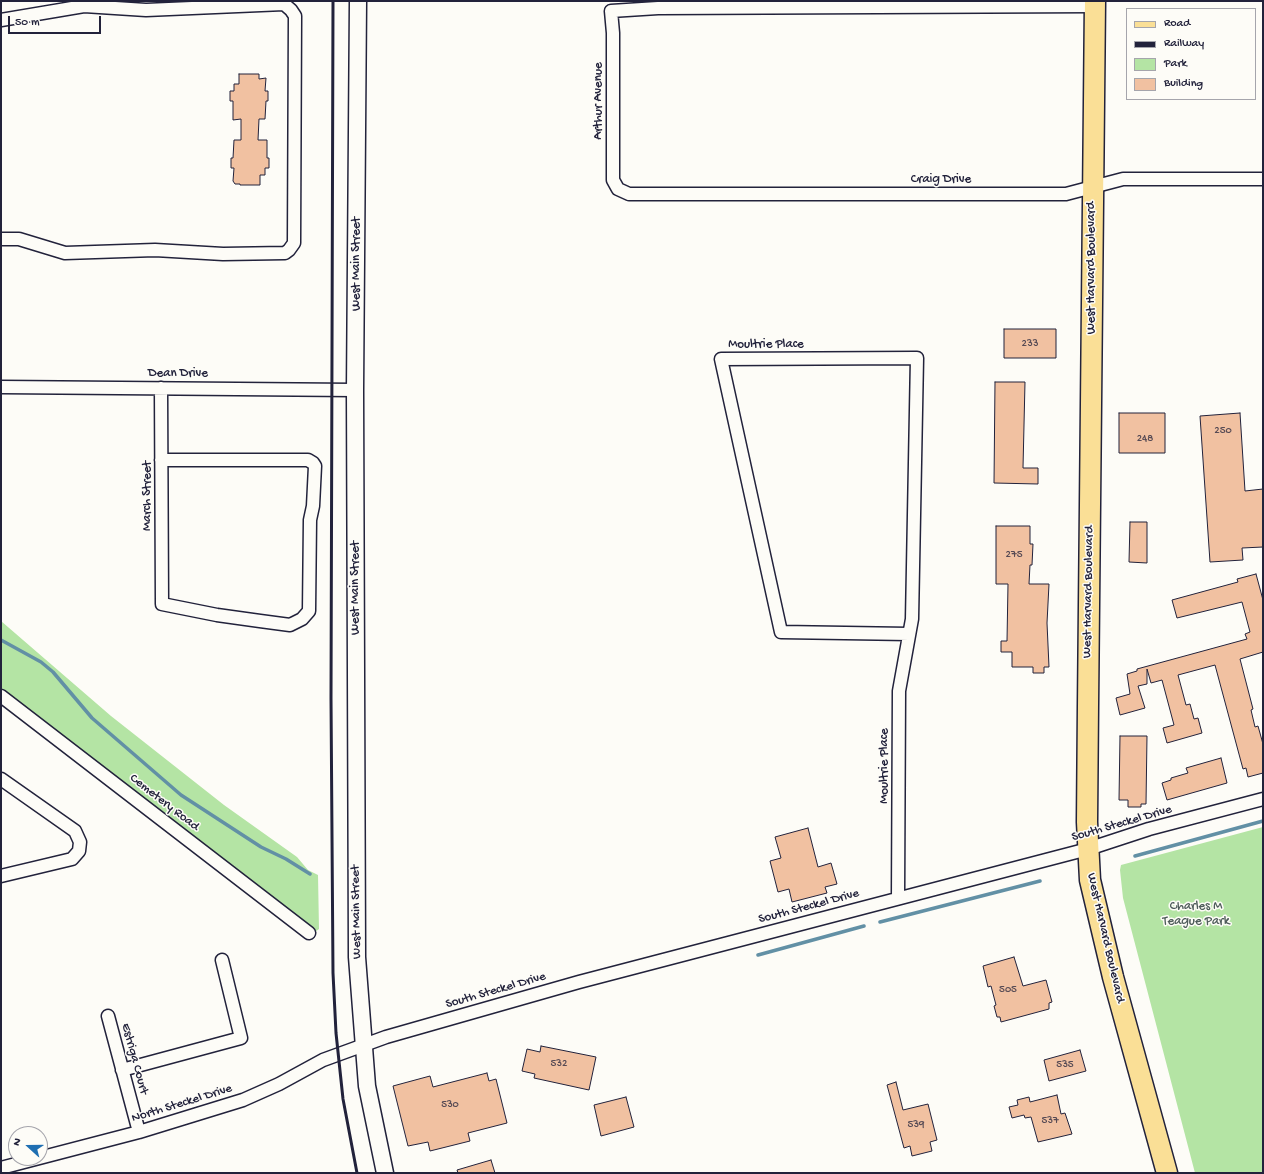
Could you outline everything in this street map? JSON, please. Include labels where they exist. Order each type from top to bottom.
[{"type":"main road","name":"West Harvard Boulevard","points":[[1095,4],[1088,849],[1090,880],[1100,926],[1167,1173]]},
{"type":"street","name":"West Main Street","points":[[358,1],[355,390],[357,957],[367,1086],[385,1173]]},
{"type":"street","points":[[1,20],[84,6],[146,10],[284,4],[292,10],[295,16],[294,243],[289,250],[284,253],[223,254],[155,250],[65,252],[19,239],[1,238]]},
{"type":"street","name":"Arthur Avenue","points":[[618,189],[613,180],[613,33],[611,11],[658,8],[1095,4]]},
{"type":"street","name":"Craig Drive","points":[[618,189],[629,194],[1066,194],[1123,178],[1263,179]]},
{"type":"street","name":"Moultrie Place","points":[[898,898],[899,691],[912,619],[917,358],[721,359],[781,632],[909,634]]},
{"type":"street","name":"Dean Drive","points":[[1,387],[355,390]]},
{"type":"street","name":"March Street","points":[[161,388],[161,460],[162,604],[217,616],[260,621],[290,624],[302,619],[309,611],[310,520],[313,506],[315,466],[308,460],[161,460]]},
{"type":"street","name":"Cemetery Road","points":[[1,696],[309,933]]},
{"type":"street","points":[[1,780],[75,831],[80,842],[78,851],[72,859],[1,876]]},
{"type":"street","name":"South Steckel Drive","points":[[364,1046],[386,1036],[571,984],[1088,849],[1149,829],[1263,799]]},
{"type":"street","points":[[122,1070],[241,1038],[222,960]]},
{"type":"street","name":"Estriga Court","points":[[108,1016],[139,1132]]},
{"type":"street","name":"North Steckel Drive","points":[[1,1168],[139,1132],[243,1100],[279,1084],[323,1060],[364,1046]]},
{"type":"green space","points":[[1,621],[111,716],[224,805],[297,857],[308,870],[318,875],[319,929],[315,932],[1,688]]},
{"type":"green space","name":"Charles M Teague Park","points":[[1263,827],[1263,1173],[1195,1173],[1123,898],[1120,870],[1121,865]]},
{"type":"building","points":[[239,74],[259,74],[259,79],[266,78],[265,91],[268,91],[268,101],[266,101],[265,119],[259,119],[258,140],[267,140],[267,158],[269,158],[269,168],[265,168],[265,175],[260,175],[260,185],[240,185],[235,184],[233,181],[234,168],[231,168],[231,158],[233,158],[234,140],[241,140],[241,119],[233,120],[233,101],[230,101],[230,91],[234,91],[234,84],[239,84]]},
{"type":"building","points":[[1004,329],[1056,329],[1056,358],[1004,358]]},
{"type":"building","points":[[995,382],[1025,382],[1023,468],[1038,468],[1038,484],[994,483]]},
{"type":"building","points":[[1119,413],[1165,413],[1165,453],[1119,453]]},
{"type":"building","points":[[1240,413],[1245,491],[1263,489],[1263,547],[1242,548],[1243,560],[1210,562],[1200,416]]},
{"type":"building","points":[[1130,522],[1147,522],[1147,563],[1129,562]]},
{"type":"building","points":[[996,526],[1030,526],[1030,544],[1033,544],[1029,584],[1049,584],[1047,623],[1049,667],[1044,667],[1044,673],[1033,673],[1033,667],[1012,667],[1012,652],[1001,652],[1001,641],[1007,641],[1008,584],[996,584]]},
{"type":"building","points":[[1256,574],[1263,600],[1263,652],[1240,659],[1253,709],[1251,710],[1255,727],[1258,726],[1263,744],[1263,773],[1248,777],[1246,768],[1243,769],[1215,665],[1178,675],[1186,705],[1190,704],[1194,719],[1198,718],[1202,733],[1167,743],[1163,728],[1174,725],[1162,680],[1151,683],[1147,669],[1147,684],[1138,686],[1145,708],[1120,715],[1116,698],[1130,694],[1127,674],[1137,671],[1137,669],[1247,639],[1245,634],[1250,632],[1242,602],[1177,618],[1172,600],[1238,582],[1237,579]]},
{"type":"building","points":[[1120,736],[1147,736],[1146,804],[1141,804],[1141,807],[1128,807],[1128,800],[1119,800]]},
{"type":"building","points":[[1221,758],[1227,783],[1167,800],[1162,783],[1171,780],[1171,778],[1188,773],[1186,768]]},
{"type":"building","points":[[808,828],[818,867],[831,863],[837,884],[825,887],[827,893],[792,902],[789,889],[778,892],[770,861],[781,858],[775,837]]},
{"type":"building","points":[[1014,957],[1023,986],[1046,980],[1052,1002],[1049,1003],[1049,1009],[1001,1022],[1000,1017],[997,1017],[994,1006],[996,1005],[991,986],[988,987],[983,966]]},
{"type":"building","points":[[541,1046],[596,1057],[589,1090],[534,1078],[535,1074],[522,1071],[527,1049],[540,1052]]},
{"type":"building","points":[[1080,1050],[1086,1071],[1049,1081],[1044,1060]]},
{"type":"building","points":[[487,1073],[489,1081],[496,1079],[507,1123],[468,1133],[470,1141],[430,1151],[428,1142],[408,1146],[393,1086],[430,1076],[433,1087]]},
{"type":"building","points":[[896,1082],[903,1110],[928,1104],[937,1140],[930,1142],[932,1151],[912,1156],[910,1146],[904,1148],[887,1085]]},
{"type":"building","points":[[1057,1095],[1061,1114],[1065,1113],[1072,1134],[1038,1142],[1031,1117],[1025,1118],[1024,1115],[1012,1118],[1009,1107],[1018,1105],[1017,1100],[1029,1097],[1030,1102]]},
{"type":"building","points":[[626,1097],[634,1127],[601,1136],[594,1105]]},
{"type":"building","points":[[491,1160],[495,1173],[458,1173],[457,1170]]},
{"type":"waterway","points":[[1,640],[41,662],[53,672],[92,718],[181,795],[261,847],[286,859],[310,874]]},
{"type":"waterway","points":[[1135,856],[1263,821]]},
{"type":"waterway","points":[[880,922],[1040,881]]},
{"type":"waterway","points":[[758,955],[864,926]]},
{"type":"railway","points":[[333,1],[331,698],[333,973],[336,1033],[343,1099],[357,1173]]}]
